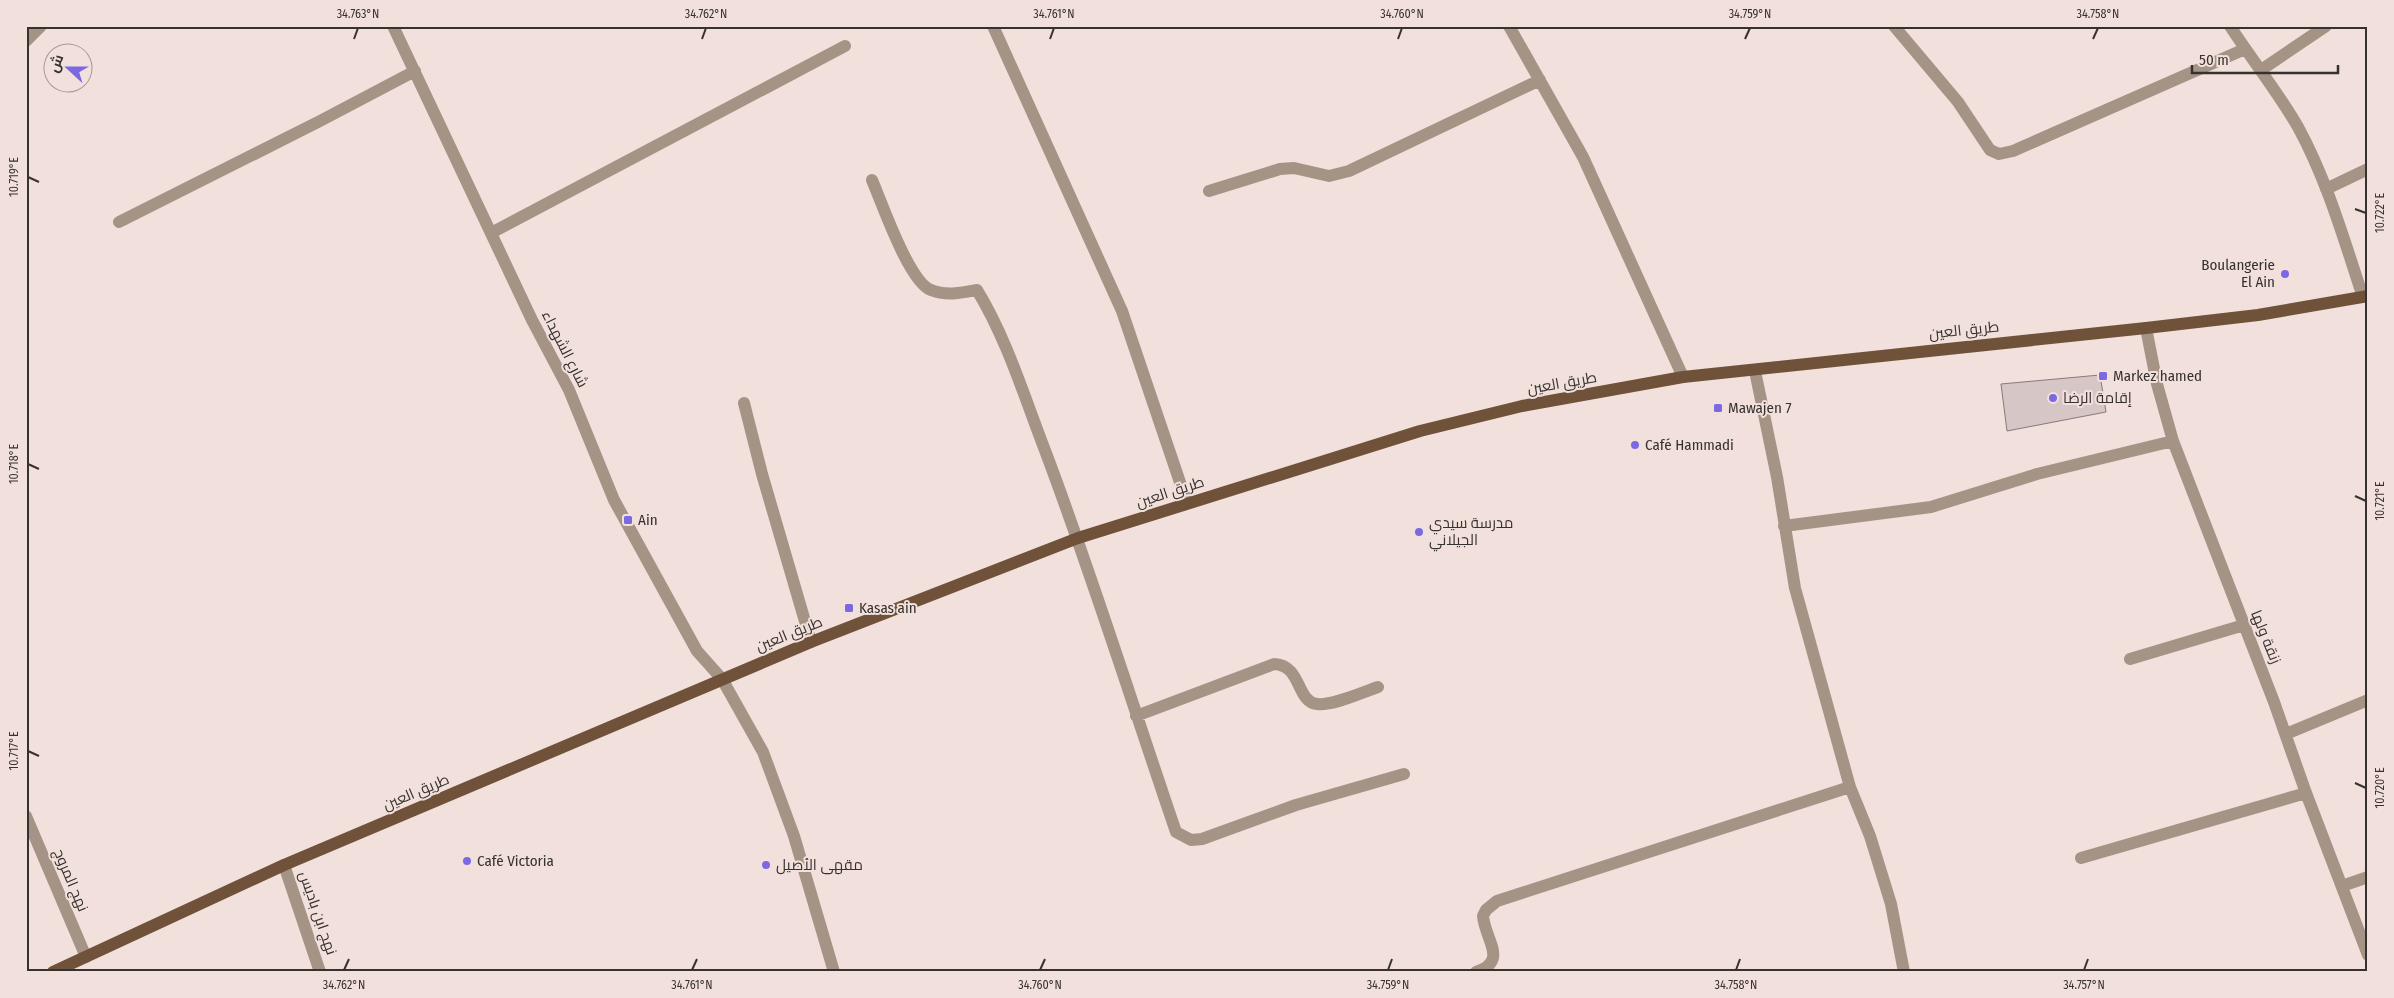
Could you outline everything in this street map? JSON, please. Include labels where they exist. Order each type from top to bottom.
[{"type":"main road","name":"طريق العين","points":[[53,972],[284,865],[810,642],[1078,538],[1420,431],[1522,406],[1683,377],[1755,371],[1955,347],[2146,328],[2258,314],[2365,296]]},
{"type":"street","points":[[26,41],[41,26]]},
{"type":"street","name":"شارع الشهداء","points":[[393,26],[532,320],[569,390],[614,500],[697,650],[722,679],[763,752],[782,799],[834,972]]},
{"type":"street","points":[[993,26],[1122,311],[1187,503]]},
{"type":"street","points":[[1509,26],[1583,157],[1683,377]]},
{"type":"street","points":[[1894,26],[1963,108],[1990,150],[1999,154],[2013,151],[2245,49]]},
{"type":"street","points":[[2230,26],[2298,128],[2326,188],[2365,296]]},
{"type":"street","points":[[2261,70],[2326,26]]},
{"type":"street","points":[[491,233],[845,46]]},
{"type":"street","points":[[119,222],[320,121],[415,70]]},
{"type":"street","points":[[1209,191],[1280,169],[1294,168],[1329,176],[1339,175],[1540,80]]},
{"type":"street","points":[[2326,188],[2368,169]]},
{"type":"street","points":[[872,180],[905,258],[920,283],[929,290],[941,293],[955,294],[977,290],[989,309],[1078,538],[1176,832],[1191,840],[1202,839],[1296,805],[1404,774]]},
{"type":"street","name":"زنقة ولها","points":[[2146,328],[2157,384],[2173,441],[2286,734],[2368,955]]},
{"type":"street","points":[[1755,371],[1777,477],[1795,588],[1850,787],[1870,836],[1891,904],[1904,972]]},
{"type":"street","points":[[744,403],[762,474],[810,642]]},
{"type":"street","points":[[1784,526],[1931,507],[2028,477],[2173,441]]},
{"type":"street","points":[[2130,659],[2244,625]]},
{"type":"street","points":[[1136,716],[1274,664],[1280,664],[1289,670],[1307,699],[1315,704],[1324,704],[1378,686]]},
{"type":"street","points":[[2286,734],[2368,700]]},
{"type":"street","points":[[1476,972],[1490,965],[1494,959],[1494,951],[1483,916],[1486,910],[1497,902],[1850,787]]},
{"type":"street","points":[[2081,858],[2306,792]]},
{"type":"street","name":"نهج المروج","points":[[26,816],[86,957]]},
{"type":"street","name":"نهج ابن باديس","points":[[284,865],[320,972]]},
{"type":"street","points":[[2342,886],[2368,877]]},
{"type":"building","name":"إقامة الرضا","points":[[2100,375],[2106,412],[2007,431],[2001,384]]},
{"type":"place","name":"Boulangerie El Ain","points":[[2285,274]]},
{"type":"place","name":"Markez hamed","points":[[2103,376]]},
{"type":"place","name":"إقامة الرضا","points":[[2053,398]]},
{"type":"place","name":"Mawajen 7","points":[[1718,408]]},
{"type":"place","name":"Café Hammadi","points":[[1635,445]]},
{"type":"place","name":"Ain","points":[[628,520]]},
{"type":"place","name":"مدرسة سيدي الجيلاني","points":[[1419,532]]},
{"type":"place","name":"Kasas ain","points":[[849,608]]},
{"type":"place","name":"Café Victoria","points":[[467,861]]},
{"type":"place","name":"مقهى الأصيل","points":[[766,865]]}]
